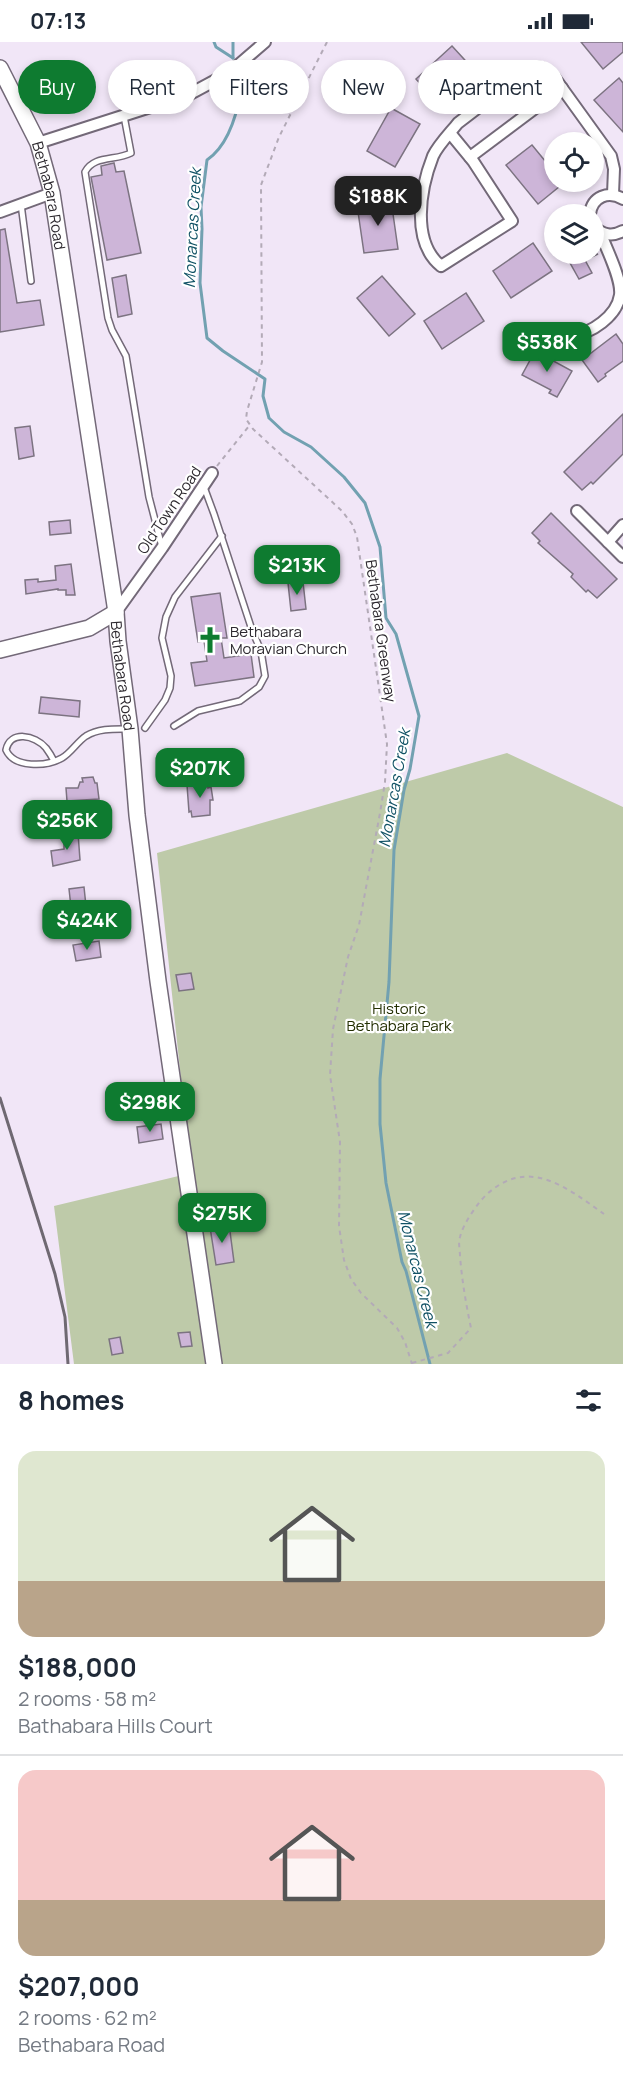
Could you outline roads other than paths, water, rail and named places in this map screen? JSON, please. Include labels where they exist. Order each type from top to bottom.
[{"type":"street","points":[[38,143],[124,117],[212,84],[229,73],[265,42]]},
{"type":"street","name":"Bethabara Road","points":[[0,68],[38,143],[52,193],[116,612],[118,641],[138,728],[137,815],[214,1364]]},
{"type":"street","points":[[564,91],[610,156],[614,169],[618,196],[603,195],[594,204]]},
{"type":"street","points":[[450,133],[470,157],[512,221],[441,266],[430,254],[425,243],[423,193],[434,154],[450,133],[458,123],[470,114]]},
{"type":"street","points":[[470,157],[527,114]]},
{"type":"street","points":[[0,212],[52,193]]},
{"type":"street","points":[[604,233],[608,235],[623,231]]},
{"type":"street","points":[[554,329],[570,336],[590,331],[609,317],[620,296],[618,279],[604,246]]},
{"type":"street","name":"Old Town Road","points":[[116,612],[162,549],[212,473]]},
{"type":"street","points":[[577,511],[623,557]]},
{"type":"street","points":[[608,542],[623,525]]},
{"type":"street","points":[[0,650],[89,628],[116,612]]},
{"type":"lane","points":[[124,117],[131,153],[124,157],[99,160],[89,164],[85,172],[108,318],[126,356],[149,497],[162,549]]},
{"type":"lane","points":[[21,204],[31,280]]},
{"type":"lane","points":[[174,726],[198,711],[240,700],[260,687],[265,676],[261,651],[203,486]]},
{"type":"lane","points":[[54,761],[45,747],[36,740],[18,737],[11,739],[6,750],[8,756],[21,764],[54,761],[63,758],[87,735],[105,729],[138,728],[165,700],[171,676],[162,638],[166,617],[175,597],[222,536]]},
{"type":"waterway","name":"Monarcas Creek","points":[[214,42],[216,47],[233,58]]},
{"type":"waterway","points":[[233,42],[233,58]]},
{"type":"waterway","name":"Monarcas Creek","points":[[236,114],[226,138],[215,154],[207,160],[201,207],[200,283],[207,338],[265,379],[263,396],[269,418],[284,432],[311,447],[344,477],[365,503],[380,547],[386,618],[396,634],[419,716],[394,850],[389,982],[380,1079],[380,1124],[386,1183],[402,1262],[430,1364]]},
{"type":"railway","points":[[0,1098],[55,1274],[65,1317],[68,1364]]},
{"type":"place","name":"Bethabara Moravian Church","points":[[210,640]]},
{"type":"park label","name":"Historic Bethabara Park","points":[[399,1016]]}]
